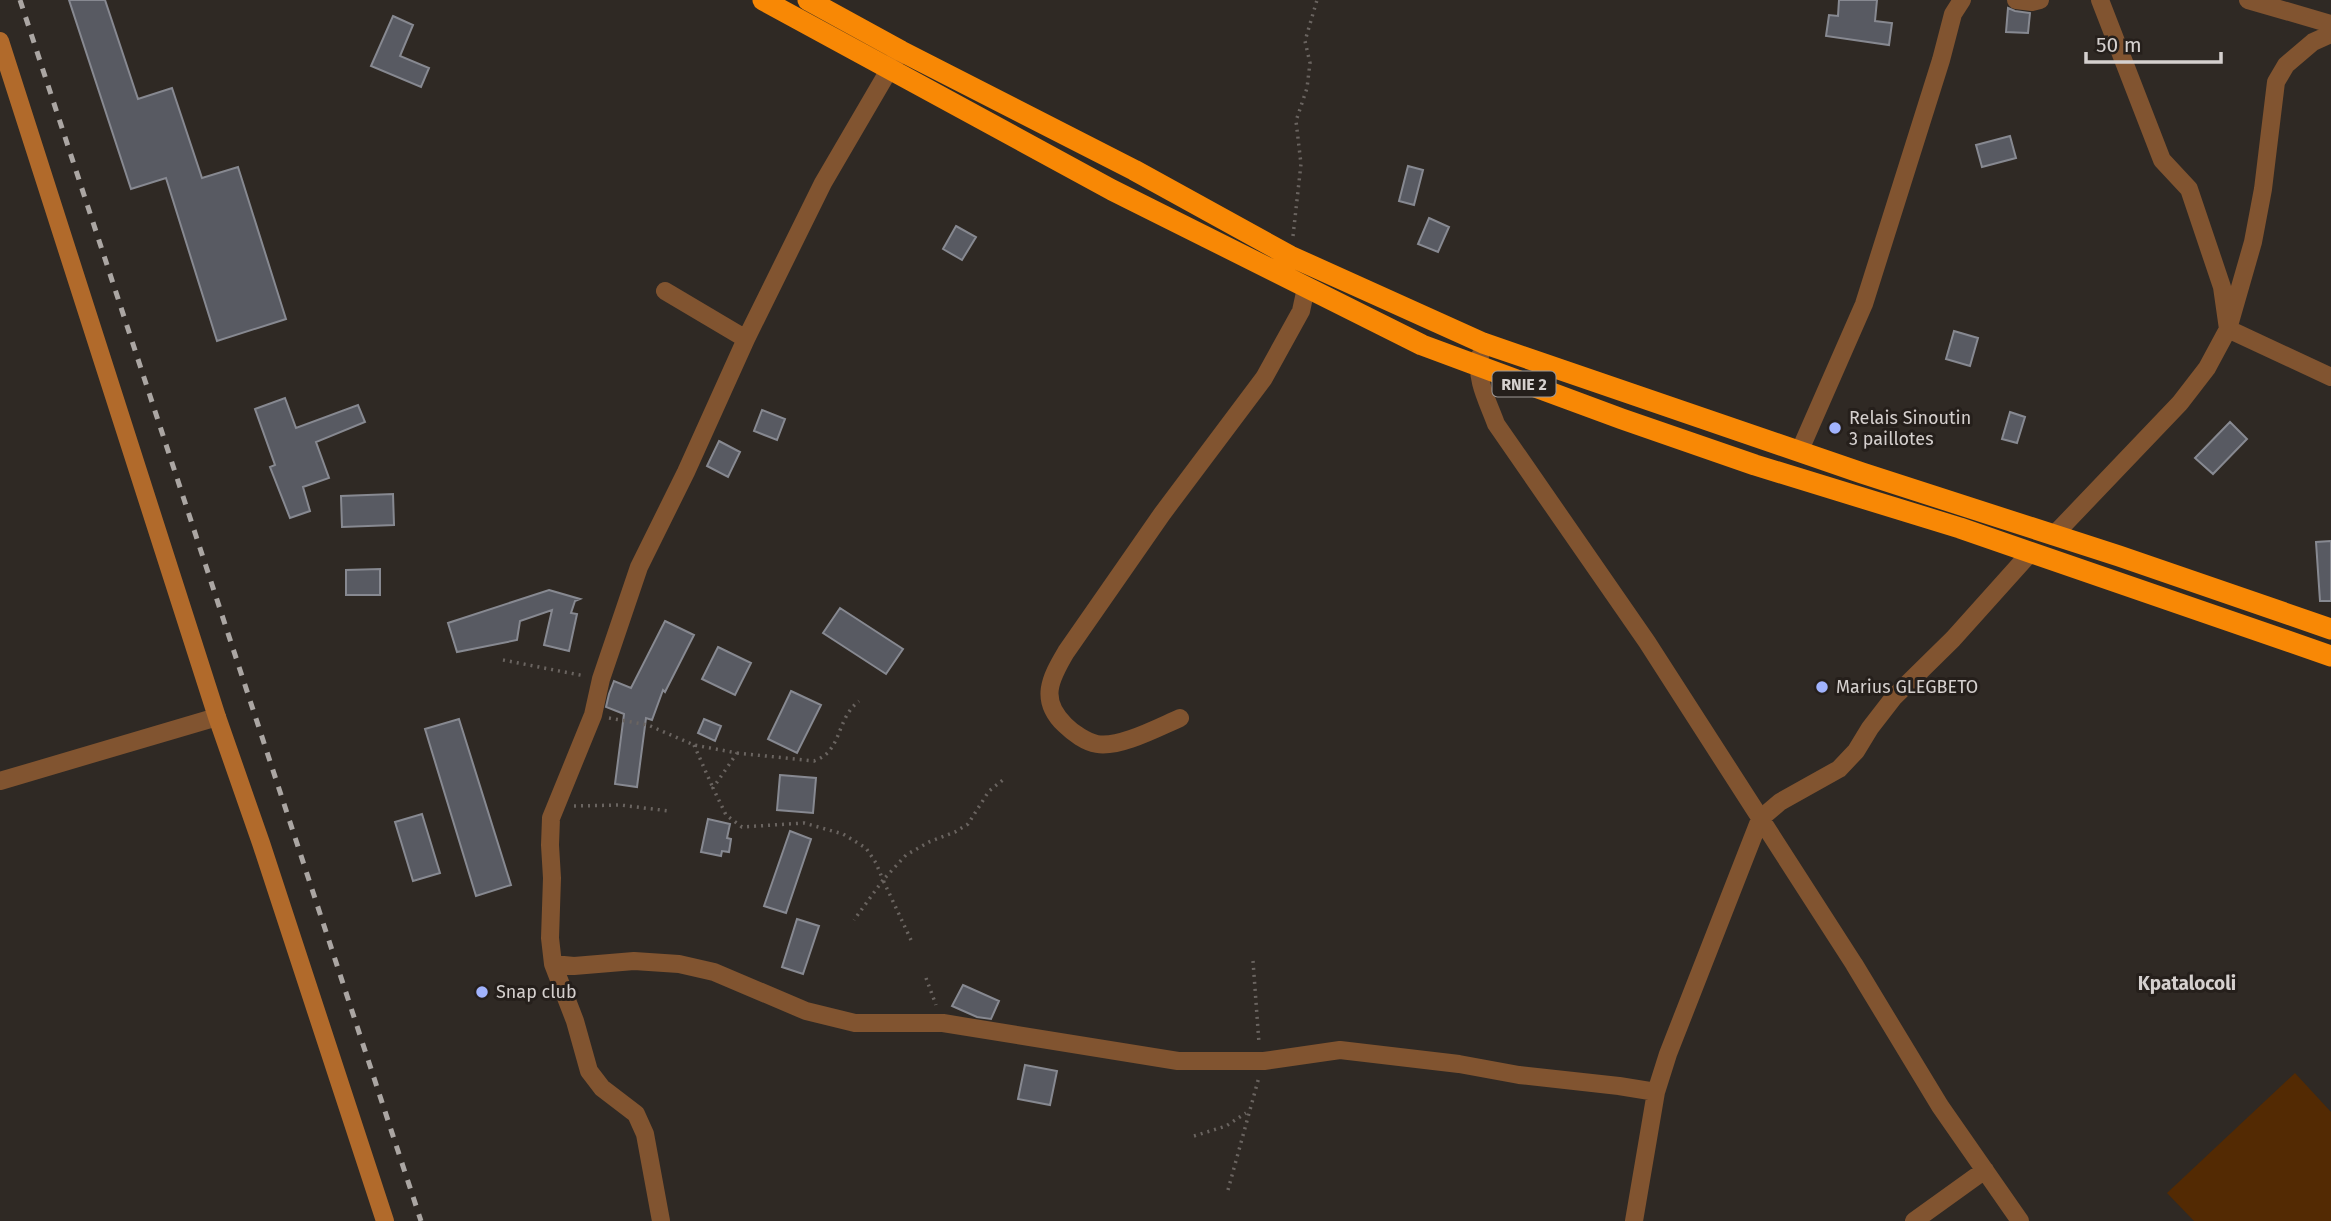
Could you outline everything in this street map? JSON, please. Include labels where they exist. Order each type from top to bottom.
[{"type":"highway","name":"RNIE 2","points":[[763,0],[1112,190],[1422,345],[1755,465],[1960,528],[2331,656]]},
{"type":"highway","name":"RNIE 2","points":[[808,0],[901,51],[1134,170],[1290,256],[1483,342],[2331,629]]},
{"type":"street","points":[[1800,450],[1864,304],[1954,14],[1962,0]]},
{"type":"street","points":[[2017,0],[2040,0]]},
{"type":"street","points":[[2100,0],[2162,160],[2189,189],[2222,287],[2228,329]]},
{"type":"street","points":[[2248,0],[2331,24]]},
{"type":"street","points":[[2053,536],[2180,403],[2207,368],[2228,329],[2253,242],[2263,189],[2276,82],[2286,65],[2304,49],[2331,34]]},
{"type":"street","points":[[0,41],[217,717],[385,1221]]},
{"type":"street","points":[[661,1221],[645,1134],[636,1114],[602,1088],[589,1071],[575,1021],[553,964],[550,938],[551,818],[593,715],[601,679],[639,567],[823,183],[901,51]]},
{"type":"street","points":[[1180,718],[1131,738],[1097,744],[1073,733],[1056,716],[1050,703],[1049,687],[1055,671],[1162,514],[1264,378],[1301,311],[1306,288]]},
{"type":"street","points":[[665,292],[746,339]]},
{"type":"street","points":[[2228,329],[2331,377]]},
{"type":"street","points":[[1483,342],[1477,367],[1496,424],[1647,642],[1854,964],[1940,1106],[2020,1221]]},
{"type":"street","points":[[1634,1221],[1656,1093],[1670,1047],[1760,820],[1780,802],[1839,769],[1856,751],[1894,697],[1953,639],[2031,552]]},
{"type":"street","points":[[0,781],[217,717]]},
{"type":"street","points":[[553,964],[634,961],[679,964],[714,972],[806,1011],[855,1023],[943,1023],[1178,1061],[1264,1061],[1340,1050],[1446,1062],[1519,1075],[1619,1086],[1656,1093]]},
{"type":"street","points":[[1914,1221],[1985,1170]]},
{"type":"path","points":[[1290,256],[1301,164],[1296,121],[1307,88],[1310,64],[1305,41],[1317,0]]},
{"type":"path","points":[[503,660],[601,679]]},
{"type":"path","points":[[593,715],[648,725],[694,745],[737,753],[814,761],[824,758],[832,751],[842,722],[852,706],[859,701]]},
{"type":"path","points":[[694,745],[726,815],[742,827],[804,823],[843,834],[866,848],[877,863],[911,940]]},
{"type":"path","points":[[713,788],[737,753]]},
{"type":"path","points":[[854,920],[883,880],[906,856],[968,824],[989,791],[1004,779]]},
{"type":"path","points":[[558,803],[582,807],[620,805],[669,811]]},
{"type":"path","points":[[1228,1190],[1264,1061],[1259,1046],[1253,961]]},
{"type":"path","points":[[926,978],[943,1023]]},
{"type":"path","points":[[1194,1136],[1226,1126],[1248,1112]]},
{"type":"shaded area","points":[[2295,1073],[2331,1112],[2331,1221],[2194,1221],[2167,1193]]},
{"type":"building","points":[[69,0],[105,0],[138,99],[172,88],[202,178],[238,167],[286,319],[217,341],[166,178],[131,189]]},
{"type":"building","points":[[1839,0],[1877,0],[1875,21],[1892,23],[1889,45],[1826,36],[1829,15],[1838,16]]},
{"type":"building","points":[[2008,8],[2030,13],[2028,33],[2006,32]]},
{"type":"building","points":[[393,16],[413,25],[400,56],[429,68],[421,87],[371,66]]},
{"type":"building","points":[[2010,136],[2016,158],[1982,167],[1976,145]]},
{"type":"building","points":[[1408,166],[1423,170],[1414,205],[1399,201]]},
{"type":"building","points":[[1429,218],[1449,227],[1438,252],[1418,244]]},
{"type":"building","points":[[956,226],[976,237],[962,260],[943,249]]},
{"type":"building","points":[[1954,331],[1978,338],[1970,366],[1946,359]]},
{"type":"building","points":[[285,398],[296,428],[358,405],[365,422],[316,442],[329,478],[303,487],[310,511],[290,518],[270,467],[275,465],[255,409]]},
{"type":"building","points":[[762,410],[785,419],[777,440],[754,431]]},
{"type":"building","points":[[2010,412],[2025,417],[2017,443],[2002,439]]},
{"type":"building","points":[[2230,422],[2247,439],[2213,474],[2195,458]]},
{"type":"building","points":[[719,441],[740,452],[728,477],[707,466]]},
{"type":"building","points":[[393,494],[394,525],[342,527],[341,496]]},
{"type":"building","points":[[2331,541],[2331,601],[2320,601],[2316,542]]},
{"type":"building","points":[[380,569],[380,595],[346,595],[346,570]]},
{"type":"building","points":[[549,590],[580,599],[575,601],[571,613],[577,614],[569,651],[544,645],[552,610],[520,621],[517,640],[457,652],[448,623]]},
{"type":"building","points":[[840,608],[903,649],[886,674],[823,633]]},
{"type":"building","points":[[665,621],[694,635],[665,692],[663,690],[652,720],[646,718],[637,787],[615,784],[624,714],[606,707],[609,694],[614,681],[631,688]]},
{"type":"building","points":[[718,647],[751,663],[735,695],[702,679]]},
{"type":"building","points":[[791,691],[821,705],[797,753],[768,739]]},
{"type":"building","points":[[459,719],[511,885],[476,896],[425,729]]},
{"type":"building","points":[[704,719],[721,726],[715,741],[698,733]]},
{"type":"building","points":[[780,775],[816,778],[813,813],[777,810]]},
{"type":"building","points":[[422,814],[440,873],[413,881],[395,822]]},
{"type":"building","points":[[708,819],[730,824],[727,838],[731,839],[729,852],[722,851],[721,856],[701,852]]},
{"type":"building","points":[[790,831],[811,839],[786,913],[764,906]]},
{"type":"building","points":[[797,919],[819,926],[803,974],[782,967]]},
{"type":"building","points":[[963,985],[999,1001],[991,1019],[977,1017],[952,1006]]},
{"type":"building","points":[[1025,1065],[1057,1071],[1050,1105],[1018,1099]]},
{"type":"railway","points":[[20,0],[421,1221]]},
{"type":"place","name":"Relais Sinoutin 3 paillotes","points":[[1835,428]]},
{"type":"place","name":"Marius GLEGBETO","points":[[1822,687]]},
{"type":"place","name":"Snap club","points":[[482,992]]},
{"type":"district","name":"Kpatalocoli","points":[[2187,983]]}]
